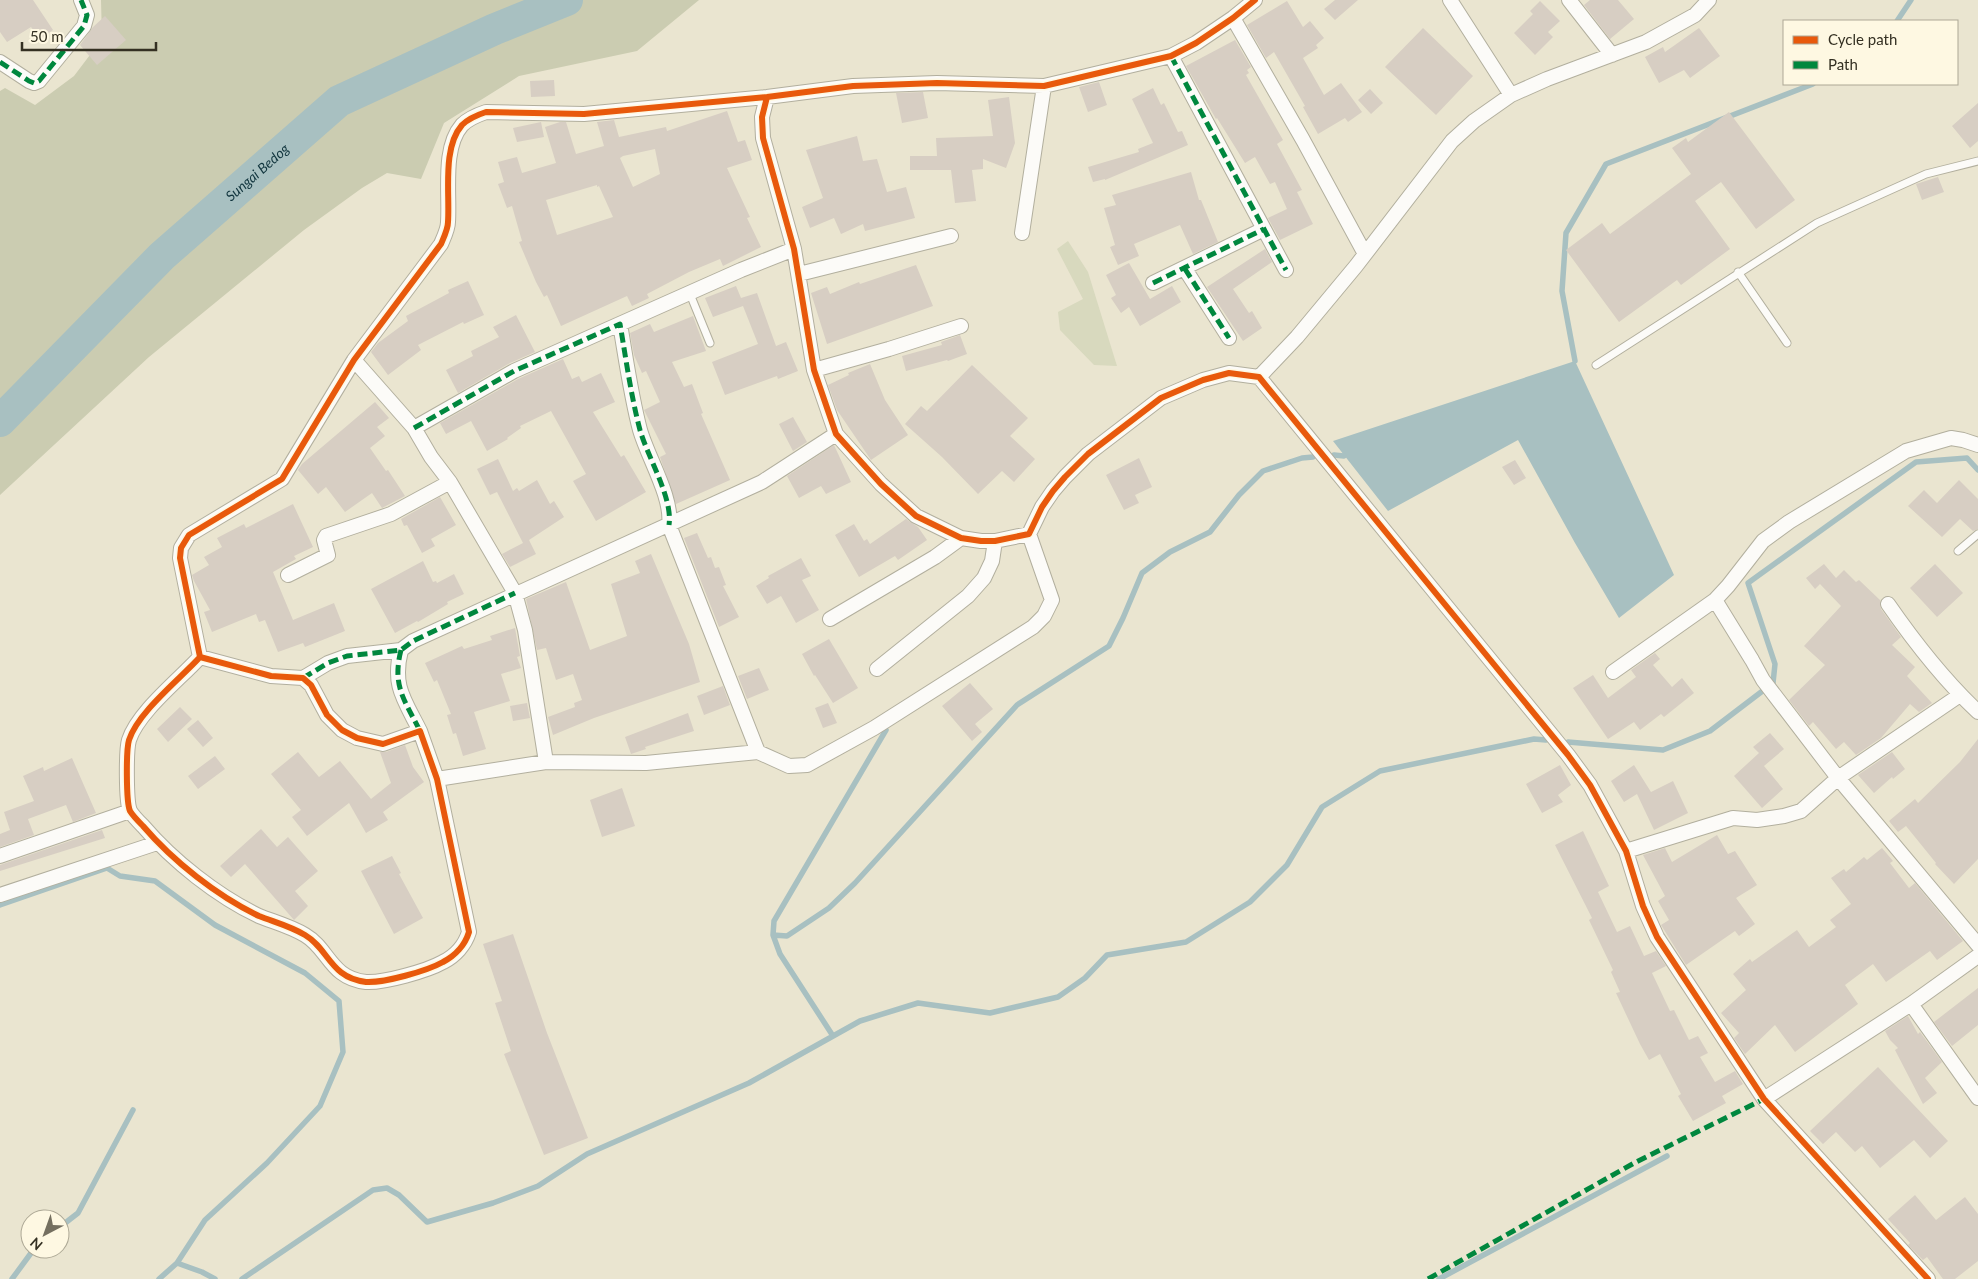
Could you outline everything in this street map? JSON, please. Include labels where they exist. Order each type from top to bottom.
[{"type":"street","points":[[0,62],[29,81],[34,83],[38,81],[84,26],[87,15],[81,0]]},
{"type":"street","points":[[200,656],[180,558],[180,548],[189,535],[282,479],[354,360],[441,244],[448,224],[448,172],[453,145],[456,133],[472,116],[486,112],[584,114],[872,85],[937,83],[1044,86],[1171,56],[1196,43],[1233,18],[1255,0]]},
{"type":"street","points":[[1450,0],[1511,94]]},
{"type":"street","points":[[1569,0],[1612,55]]},
{"type":"street","points":[[1258,377],[1297,337],[1365,254],[1452,141],[1474,121],[1511,94],[1646,42],[1695,15],[1709,0]]},
{"type":"street","points":[[1233,18],[1304,140],[1365,254]]},
{"type":"street","points":[[1171,56],[1286,270]]},
{"type":"street","points":[[1022,233],[1044,86]]},
{"type":"street","points":[[767,97],[762,117],[763,138],[794,249],[814,370],[836,434],[881,484],[916,516],[961,538],[995,541],[1029,534]]},
{"type":"street","points":[[1153,283],[1264,229]]},
{"type":"street","points":[[799,274],[951,236]]},
{"type":"street","points":[[414,428],[514,371],[794,249]]},
{"type":"street","points":[[1184,269],[1229,338]]},
{"type":"street","points":[[620,324],[639,428],[648,456],[669,504],[669,525],[758,752]]},
{"type":"street","points":[[814,370],[890,349],[961,326]]},
{"type":"street","points":[[354,360],[414,428],[431,457],[450,482],[515,593],[525,630],[546,762]]},
{"type":"street","points":[[437,779],[546,762],[646,763],[758,752],[789,766],[807,765],[874,728],[1033,627],[1044,616],[1052,600],[1029,534],[1053,491],[1088,454],[1161,398],[1203,380],[1229,373],[1258,377],[1568,755],[1590,785],[1626,850],[1643,906],[1657,936],[1764,1098],[1928,1279]]},
{"type":"street","points":[[200,656],[271,676],[303,678],[328,663],[347,656],[401,650],[413,640],[762,482],[836,434]]},
{"type":"street","points":[[1613,672],[1714,600],[1728,586],[1763,541],[1789,522],[1906,452],[1951,438],[1978,445]]},
{"type":"street","points":[[288,575],[328,555],[324,540],[326,536],[391,514],[450,482]]},
{"type":"street","points":[[830,619],[934,557],[961,538]]},
{"type":"street","points":[[877,669],[968,596],[984,578],[992,561],[995,541]]},
{"type":"street","points":[[1714,600],[1776,698],[1838,778],[1978,945]]},
{"type":"street","points":[[1888,604],[1924,654],[1960,695],[1978,712]]},
{"type":"street","points":[[200,656],[155,702],[136,725],[129,740],[126,758],[130,811],[157,843],[212,888],[258,915],[305,935],[315,943],[334,967],[346,976],[366,982],[400,977],[442,962],[456,953],[466,941],[469,932],[437,779],[420,731],[398,686],[398,664],[401,650]]},
{"type":"street","points":[[303,678],[311,685],[327,715],[342,730],[357,738],[383,744],[420,731]]},
{"type":"street","points":[[1626,850],[1733,818],[1757,820],[1801,811],[1838,778],[1960,695]]},
{"type":"street","points":[[0,856],[130,811]]},
{"type":"street","points":[[0,895],[157,843]]},
{"type":"street","points":[[1764,1098],[1912,1004],[1978,956]]},
{"type":"street","points":[[1912,1004],[1978,1098]]},
{"type":"lane","points":[[1596,365],[1817,222],[1926,174],[1978,160]]},
{"type":"lane","points":[[1738,272],[1786,343]]},
{"type":"lane","points":[[690,294],[710,343]]},
{"type":"lane","points":[[1958,550],[1978,534]]},
{"type":"green space","points":[[101,0],[699,0],[637,51],[519,76],[444,123],[421,179],[387,173],[362,188],[304,230],[149,357],[0,495],[0,91],[5,88],[35,105],[74,76],[102,39]]},
{"type":"green space","points":[[1068,241],[1088,272],[1117,366],[1094,365],[1060,330],[1058,312],[1083,299],[1057,249]]},
{"type":"water","points":[[1575,361],[1674,575],[1619,618],[1518,440],[1388,511],[1333,441]]},
{"type":"building","points":[[0,0],[33,0],[53,30],[40,39],[31,27],[7,42],[0,32]]},
{"type":"building","points":[[1335,0],[1358,0],[1335,20],[1324,9]]},
{"type":"building","points":[[1590,0],[1618,0],[1634,19],[1610,39],[1584,5]]},
{"type":"building","points":[[1287,1],[1303,27],[1310,21],[1324,38],[1316,45],[1318,48],[1303,58],[1324,95],[1341,83],[1362,112],[1348,122],[1345,118],[1318,134],[1303,107],[1305,106],[1274,52],[1266,58],[1247,25]]},
{"type":"building","points":[[1540,1],[1560,21],[1548,32],[1553,37],[1535,55],[1514,33],[1533,14],[1530,11]]},
{"type":"building","points":[[105,16],[126,40],[97,65],[80,45],[93,27]]},
{"type":"building","points":[[1423,28],[1473,76],[1436,115],[1385,67]]},
{"type":"building","points":[[1699,28],[1720,56],[1690,78],[1684,70],[1659,83],[1645,57],[1663,47],[1665,52]]},
{"type":"building","points":[[1235,40],[1251,67],[1247,70],[1249,73],[1246,75],[1283,140],[1277,144],[1302,190],[1297,192],[1313,224],[1280,240],[1268,218],[1287,209],[1275,182],[1270,184],[1255,157],[1245,163],[1216,119],[1186,66]]},
{"type":"building","points":[[554,80],[555,96],[531,97],[530,81]]},
{"type":"building","points":[[1099,82],[1107,105],[1088,112],[1079,87]]},
{"type":"building","points":[[1153,88],[1161,105],[1164,103],[1178,132],[1182,131],[1188,145],[1105,180],[1093,182],[1088,167],[1139,152],[1138,149],[1153,143],[1132,99]]},
{"type":"building","points":[[1370,89],[1383,103],[1371,114],[1358,100]]},
{"type":"building","points":[[923,92],[928,118],[902,123],[896,93]]},
{"type":"building","points":[[1009,97],[1015,143],[1006,168],[983,159],[983,169],[972,170],[976,201],[955,203],[951,170],[910,170],[910,156],[937,156],[936,138],[993,136],[988,100]]},
{"type":"building","points":[[1978,103],[1978,141],[1970,148],[1952,126]]},
{"type":"building","points":[[727,111],[738,142],[745,140],[752,160],[727,168],[750,217],[747,218],[761,247],[723,266],[720,259],[689,272],[647,294],[649,298],[632,306],[627,296],[561,326],[547,295],[544,297],[536,282],[519,242],[522,241],[512,206],[507,208],[498,184],[504,182],[498,162],[517,157],[522,173],[556,163],[545,127],[560,122],[566,122],[576,154],[604,146],[597,122],[614,120],[619,137],[666,127],[667,131]],"holes":[[[655,149],[660,174],[633,187],[620,158]],[[597,185],[613,217],[557,235],[546,200]]]},
{"type":"building","points":[[1729,112],[1795,200],[1756,229],[1721,182],[1695,201],[1730,249],[1681,285],[1677,280],[1619,322],[1566,250],[1602,223],[1610,234],[1691,174],[1672,148],[1686,138],[1688,142]]},
{"type":"building","points":[[541,122],[544,137],[517,142],[513,128]]},
{"type":"building","points":[[857,136],[863,161],[877,159],[887,192],[906,187],[915,218],[865,231],[863,224],[841,234],[834,218],[810,228],[802,207],[823,198],[806,150]]},
{"type":"building","points":[[1191,172],[1199,200],[1201,200],[1218,242],[1193,254],[1180,225],[1134,244],[1139,256],[1118,265],[1110,247],[1115,245],[1104,208],[1116,205],[1112,195]]},
{"type":"building","points":[[1938,177],[1944,192],[1922,200],[1916,184]]},
{"type":"building","points":[[1265,249],[1272,262],[1233,289],[1249,313],[1252,311],[1262,328],[1243,341],[1207,287]]},
{"type":"building","points":[[1129,263],[1150,299],[1172,286],[1181,302],[1140,326],[1129,307],[1121,313],[1111,298],[1116,295],[1106,275]]},
{"type":"building","points":[[916,265],[933,306],[827,344],[811,293],[827,287],[830,294],[859,282],[860,284]]},
{"type":"building","points":[[468,281],[484,315],[464,324],[463,322],[418,345],[421,350],[388,375],[371,352],[378,343],[408,321],[406,316],[449,293],[448,290]]},
{"type":"building","points":[[736,286],[741,298],[757,293],[776,346],[786,342],[798,371],[778,379],[777,376],[725,395],[712,362],[758,344],[743,306],[713,317],[705,298]]},
{"type":"building","points":[[516,315],[535,352],[510,363],[458,393],[446,370],[473,356],[471,351],[499,337],[493,327]]},
{"type":"building","points":[[693,316],[706,351],[672,362],[684,387],[692,384],[703,413],[701,414],[730,480],[676,504],[660,457],[666,454],[644,410],[660,402],[646,371],[642,373],[634,355],[630,333],[650,324],[654,332]]},
{"type":"building","points":[[960,335],[967,354],[948,361],[906,371],[902,356],[942,345],[941,342]]},
{"type":"building","points":[[563,359],[572,379],[579,376],[582,382],[601,373],[615,402],[593,412],[621,457],[624,455],[646,492],[596,521],[573,481],[586,474],[551,411],[520,426],[521,428],[508,439],[487,451],[471,421],[446,434],[440,423],[518,379]]},
{"type":"building","points":[[870,364],[885,400],[908,435],[871,460],[837,410],[828,385],[849,375],[848,373]]},
{"type":"building","points":[[972,365],[1028,418],[1010,436],[1035,459],[1014,482],[1002,471],[978,494],[942,457],[905,424],[921,406],[927,411]]},
{"type":"building","points":[[375,402],[389,418],[377,427],[385,436],[370,448],[386,471],[388,470],[405,496],[382,508],[372,493],[345,512],[326,487],[318,494],[298,470],[302,464]]},
{"type":"building","points":[[793,417],[807,442],[793,451],[779,424]]},
{"type":"building","points":[[834,445],[851,482],[826,494],[821,486],[799,498],[787,476]]},
{"type":"building","points":[[1139,458],[1152,487],[1135,495],[1139,503],[1124,510],[1106,475]]},
{"type":"building","points":[[498,459],[513,491],[517,488],[519,491],[537,480],[550,504],[554,501],[564,517],[529,540],[536,554],[510,567],[502,554],[523,543],[497,492],[490,495],[477,469]]},
{"type":"building","points":[[1515,460],[1526,478],[1514,485],[1502,467]]},
{"type":"building","points":[[1959,480],[1978,499],[1978,529],[1973,531],[1960,519],[1942,537],[1908,506],[1924,490],[1937,503]]},
{"type":"building","points":[[440,497],[456,525],[431,539],[435,546],[422,553],[407,525],[404,526],[401,519]]},
{"type":"building","points":[[293,504],[313,547],[294,556],[296,559],[273,572],[293,620],[334,603],[345,631],[305,647],[303,643],[278,652],[265,620],[259,622],[256,614],[212,632],[204,612],[210,610],[192,575],[209,565],[204,557],[222,547],[217,538],[244,524],[246,528]]},
{"type":"building","points":[[906,519],[918,527],[927,540],[898,560],[895,556],[859,577],[835,535],[854,524],[864,541],[867,539],[870,544]]},
{"type":"building","points":[[697,533],[708,558],[711,557],[715,568],[719,567],[726,585],[723,586],[739,617],[719,627],[684,538]]},
{"type":"building","points":[[651,554],[689,644],[700,682],[594,718],[553,735],[548,717],[575,707],[574,703],[582,700],[573,674],[556,680],[546,648],[537,650],[526,599],[566,582],[590,650],[627,636],[611,584],[640,573],[635,561]]},
{"type":"building","points":[[801,558],[811,576],[802,580],[819,610],[796,623],[781,596],[767,604],[756,586],[769,578],[768,576]]},
{"type":"building","points":[[423,561],[433,582],[436,581],[437,583],[454,574],[464,594],[447,602],[448,604],[418,622],[395,633],[371,589]]},
{"type":"building","points":[[1824,564],[1836,578],[1844,570],[1856,582],[1859,580],[1880,600],[1881,609],[1901,637],[1892,645],[1915,667],[1907,676],[1932,703],[1919,712],[1910,704],[1881,738],[1856,755],[1844,742],[1836,749],[1813,722],[1809,726],[1789,700],[1825,665],[1804,646],[1841,606],[1820,584],[1815,589],[1806,578]]},
{"type":"building","points":[[1935,564],[1963,593],[1937,617],[1910,588]]},
{"type":"building","points":[[515,628],[520,656],[517,657],[521,668],[501,674],[510,701],[474,712],[486,749],[463,756],[456,733],[453,734],[447,715],[451,714],[437,680],[434,682],[425,663],[462,646],[464,649],[492,640],[490,636]]},
{"type":"building","points":[[829,639],[858,688],[833,703],[814,676],[802,654]]},
{"type":"building","points":[[1655,653],[1660,659],[1653,665],[1672,687],[1682,678],[1694,693],[1664,717],[1661,714],[1640,730],[1634,722],[1608,739],[1573,688],[1593,675],[1608,698],[1636,677],[1631,670]]},
{"type":"building","points":[[759,668],[769,690],[747,699],[738,676]]},
{"type":"building","points":[[970,683],[993,709],[975,724],[982,732],[972,741],[942,706]]},
{"type":"building","points":[[723,686],[730,705],[704,715],[697,696]]},
{"type":"building","points":[[527,703],[530,718],[513,721],[510,706]]},
{"type":"building","points":[[828,703],[837,723],[823,728],[815,708]]},
{"type":"building","points":[[180,707],[192,719],[168,742],[157,729]]},
{"type":"building","points":[[688,713],[694,731],[645,747],[646,749],[631,754],[625,737]]},
{"type":"building","points":[[198,720],[213,738],[203,747],[187,729]]},
{"type":"building","points":[[1770,733],[1784,749],[1764,766],[1783,789],[1762,808],[1734,776],[1759,753],[1753,747]]},
{"type":"building","points":[[1978,739],[1978,859],[1954,884],[1935,864],[1906,826],[1898,832],[1889,821],[1915,799],[1918,803],[1960,762]]},
{"type":"building","points":[[405,745],[413,767],[424,782],[383,812],[388,820],[366,833],[349,803],[307,836],[292,817],[301,810],[271,774],[298,752],[319,777],[340,761],[371,799],[391,783],[380,752],[386,752]]},
{"type":"building","points":[[1892,752],[1905,769],[1893,779],[1892,777],[1874,793],[1858,775]]},
{"type":"building","points":[[215,756],[225,769],[198,789],[188,776]]},
{"type":"building","points":[[72,758],[96,813],[73,822],[66,805],[28,819],[34,835],[0,847],[0,834],[10,830],[4,812],[34,801],[23,776],[43,767],[44,771]]},
{"type":"building","points":[[1560,765],[1571,785],[1558,795],[1563,802],[1542,813],[1526,784]]},
{"type":"building","points":[[1634,765],[1651,792],[1673,781],[1688,813],[1654,830],[1637,794],[1624,802],[1611,781]]},
{"type":"building","points":[[622,788],[635,826],[602,837],[590,800]]},
{"type":"building","points":[[261,829],[277,847],[288,837],[318,871],[295,891],[308,906],[294,920],[245,864],[231,877],[220,866]]},
{"type":"building","points":[[102,830],[105,838],[0,871],[0,865]]},
{"type":"building","points":[[1583,831],[1609,886],[1598,892],[1617,932],[1630,926],[1644,956],[1656,951],[1666,966],[1652,973],[1670,1011],[1674,1010],[1689,1040],[1698,1036],[1708,1053],[1700,1057],[1715,1082],[1735,1071],[1743,1084],[1722,1096],[1726,1103],[1693,1121],[1678,1096],[1681,1094],[1660,1054],[1649,1060],[1640,1044],[1616,993],[1620,992],[1611,972],[1613,970],[1589,920],[1592,918],[1555,845]]},
{"type":"building","points":[[1717,835],[1728,854],[1735,851],[1757,885],[1736,898],[1755,924],[1739,936],[1735,931],[1686,965],[1661,925],[1669,920],[1658,901],[1665,896],[1643,855],[1665,848],[1672,862]]},
{"type":"building","points":[[1882,848],[1893,861],[1890,863],[1909,888],[1915,883],[1963,941],[1937,960],[1930,951],[1886,982],[1873,964],[1845,985],[1858,1004],[1795,1052],[1775,1025],[1745,1054],[1734,1038],[1739,1033],[1721,1013],[1746,990],[1733,974],[1750,959],[1752,962],[1797,930],[1809,947],[1836,927],[1830,920],[1851,904],[1831,878],[1844,869],[1846,872],[1864,857],[1867,860]]},
{"type":"building","points":[[392,856],[401,873],[399,874],[423,918],[394,934],[361,871]]},
{"type":"building","points":[[513,934],[547,1033],[588,1138],[544,1155],[504,1054],[511,1051],[495,1003],[502,1001],[483,944]]},
{"type":"building","points":[[1978,988],[1978,1025],[1952,1046],[1934,1022]]},
{"type":"building","points":[[1908,1016],[1918,1034],[1920,1032],[1942,1062],[1925,1078],[1937,1093],[1923,1104],[1895,1050],[1898,1048],[1885,1031]]},
{"type":"building","points":[[1878,1067],[1948,1141],[1930,1158],[1914,1140],[1880,1168],[1862,1146],[1855,1152],[1836,1132],[1823,1144],[1810,1131]]},
{"type":"building","points":[[1915,1195],[1936,1220],[1965,1197],[1978,1214],[1978,1261],[1955,1279],[1943,1279],[1927,1257],[1923,1260],[1908,1245],[1910,1243],[1888,1219]]},
{"type":"waterway","name":"Sungai Bedog","points":[[0,421],[162,256],[339,101],[495,29],[567,0]]},
{"type":"waterway","points":[[1898,20],[1911,0]]},
{"type":"waterway","points":[[1575,361],[1562,291],[1566,233],[1606,164],[1810,85]]},
{"type":"waterway","points":[[1334,455],[1344,456]]},
{"type":"waterway","points":[[773,935],[787,936],[829,908],[855,883],[1017,705],[1109,646],[1142,573],[1170,552],[1210,532],[1239,495],[1263,471],[1302,458],[1313,457]]},
{"type":"waterway","points":[[1568,742],[1663,750],[1710,731],[1773,683],[1775,664],[1748,583],[1916,462],[1967,458],[1978,470]]},
{"type":"waterway","points":[[833,1036],[780,954],[773,935],[774,921],[886,730]]},
{"type":"waterway","points":[[242,1279],[373,1190],[387,1188],[399,1195],[427,1222],[493,1203],[538,1186],[587,1154],[749,1083],[860,1021],[918,1003],[990,1013],[1058,997],[1085,978],[1107,955],[1186,942],[1250,902],[1287,865],[1322,807],[1380,771],[1534,739],[1546,740]]},
{"type":"waterway","points":[[0,905],[107,868],[120,876],[155,881],[215,925],[305,973],[339,1001],[343,1052],[320,1106],[267,1163],[205,1220],[177,1263]]},
{"type":"waterway","points":[[70,1219],[78,1213],[133,1110]]},
{"type":"waterway","points":[[1439,1279],[1667,1156]]},
{"type":"waterway","points":[[12,1279],[27,1259]]},
{"type":"waterway","points":[[159,1279],[177,1263],[215,1279]]},
{"type":"marked path","points":[[0,62],[29,81],[34,83],[39,81],[84,26],[87,15],[81,0]]},
{"type":"marked path","points":[[1171,56],[1286,270]]},
{"type":"marked path","points":[[1153,283],[1264,229]]},
{"type":"marked path","points":[[1185,269],[1229,338]]},
{"type":"marked path","points":[[414,428],[514,371],[620,324],[640,430],[664,490],[669,514],[669,525]]},
{"type":"marked path","points":[[303,678],[328,663],[347,656],[401,650],[413,641],[515,593]]},
{"type":"marked path","points":[[401,650],[398,673],[401,692],[420,731]]},
{"type":"marked path","points":[[1428,1279],[1636,1162],[1764,1099]]},
{"type":"cycle path","points":[[200,657],[271,676],[303,678],[311,685],[327,715],[342,730],[357,738],[383,744],[420,731],[437,779],[469,932],[462,946],[447,960],[416,973],[383,981],[366,982],[345,975],[305,935],[243,908],[197,877],[168,852],[130,811],[127,764],[129,740],[141,718],[160,696],[200,657],[180,558],[181,548],[189,535],[282,479],[354,360],[441,244],[448,225],[449,158],[456,135],[462,125],[467,120],[486,112],[584,114],[767,97],[853,86],[937,83],[1044,86],[1171,56],[1196,43],[1233,18],[1255,0]]},
{"type":"cycle path","points":[[767,97],[762,117],[763,138],[794,249],[814,370],[836,434],[881,484],[916,516],[961,538],[995,541],[1029,534],[1042,507],[1065,477],[1088,454],[1161,398],[1203,380],[1229,373],[1259,377],[1568,755],[1590,785],[1626,851],[1643,906],[1657,937],[1764,1099],[1928,1279]]}]
